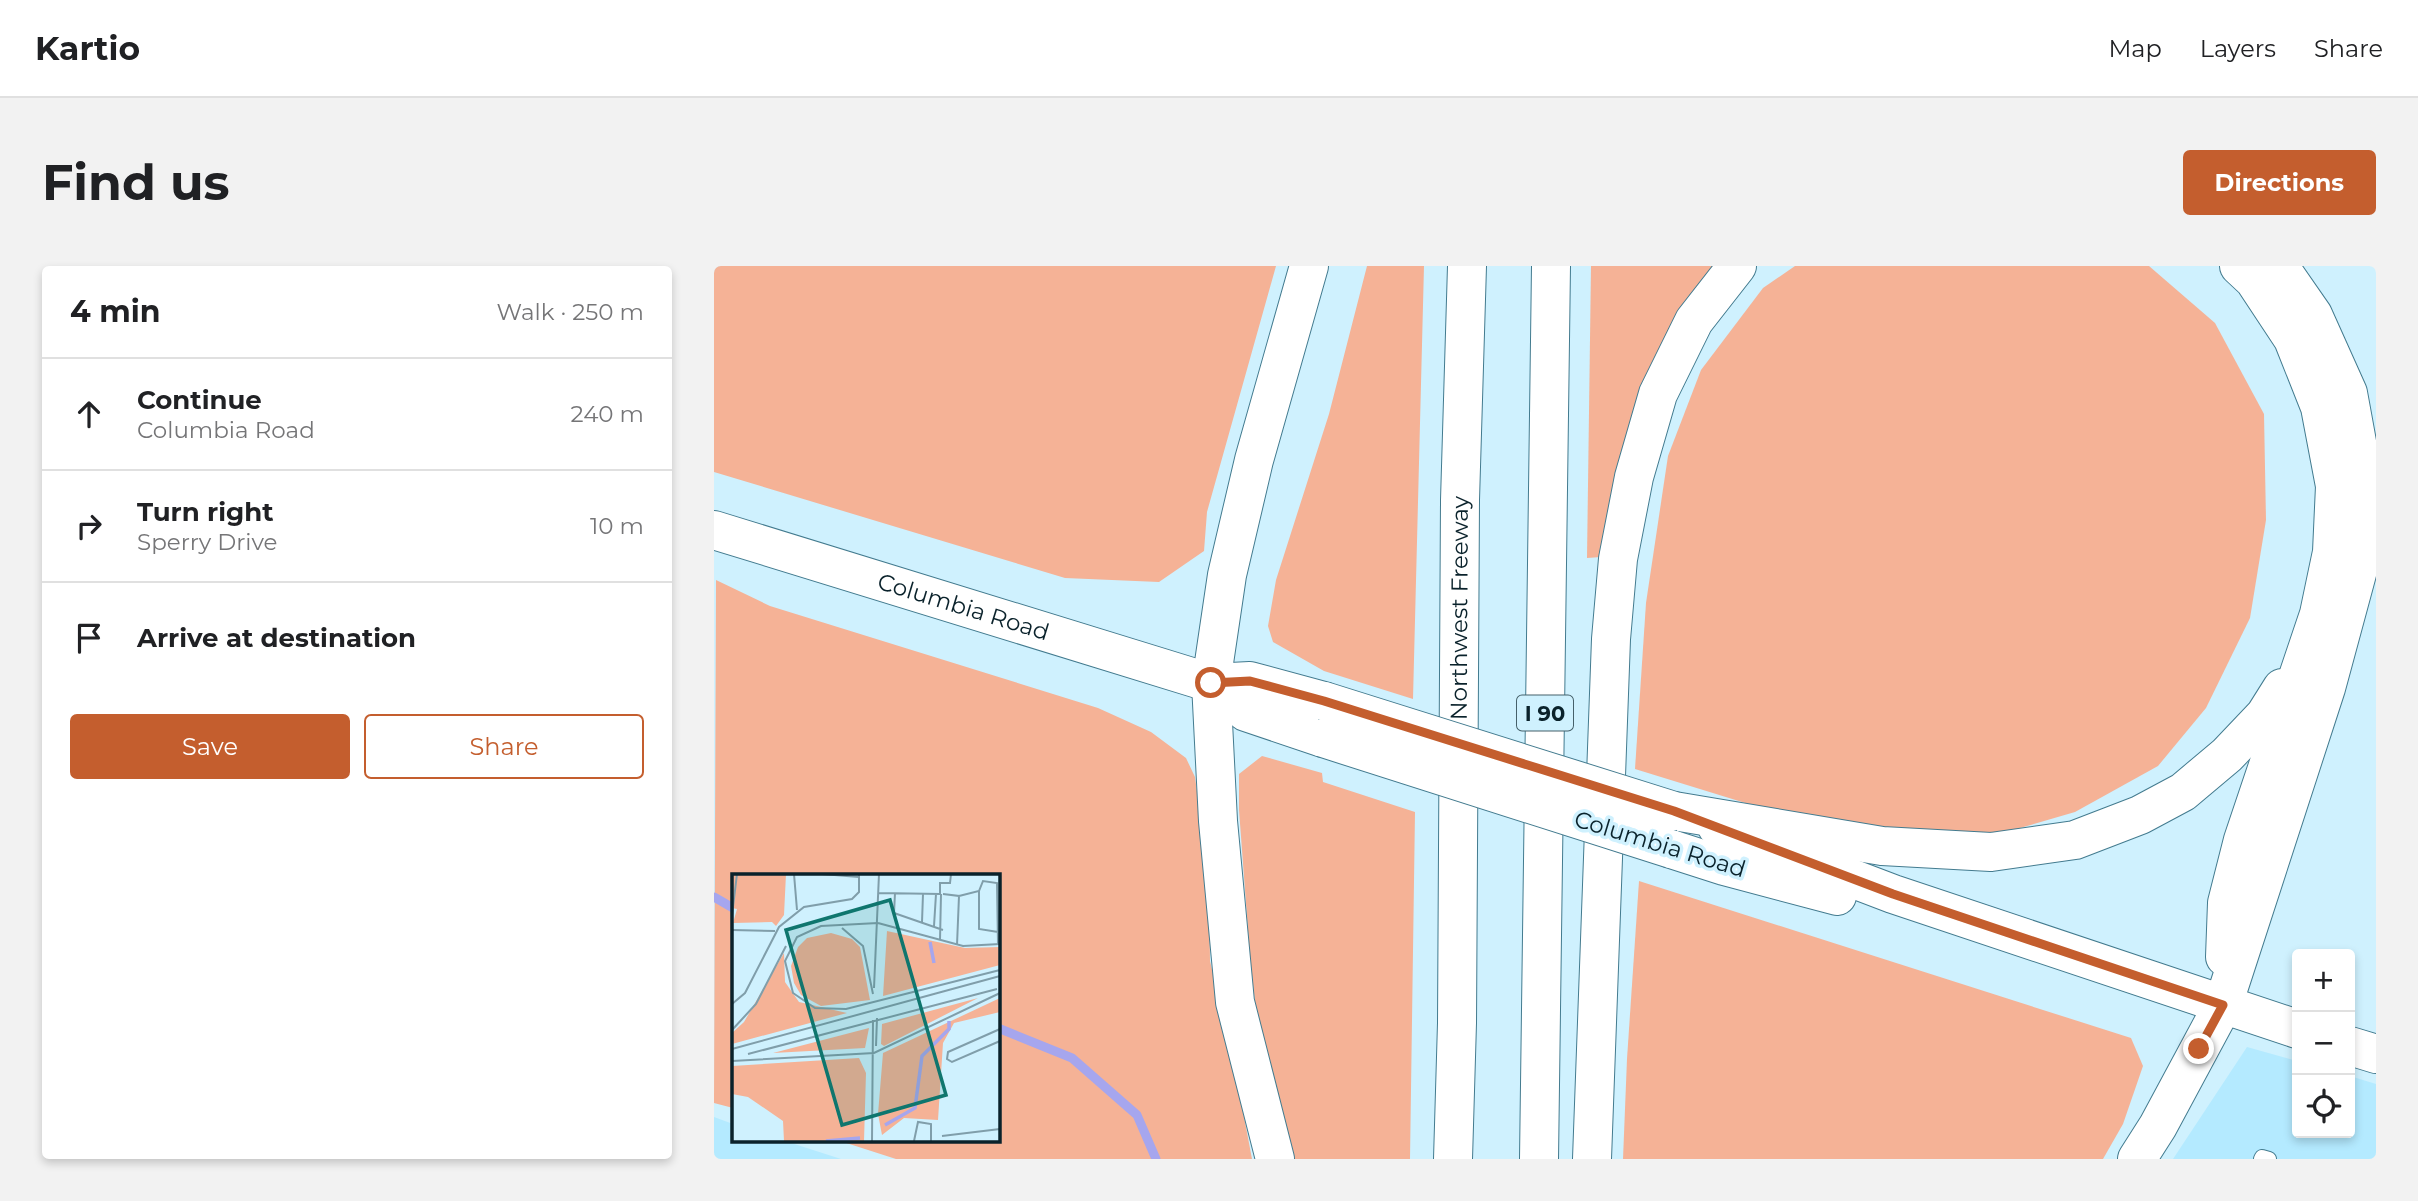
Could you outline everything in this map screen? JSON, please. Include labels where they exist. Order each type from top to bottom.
[{"type":"main road","points":[[1275,1159],[1235,1002],[1218,821],[1211,683],[1227,575],[1251,473],[1309,266]]},
{"type":"main road","name":"Northwest Freeway","points":[[1453,1159],[1457,1023],[1460,500],[1467,266]]},
{"type":"main road","name":"I 90","points":[[1539,1159],[1551,266]]},
{"type":"main road","points":[[1592,1159],[1611,639],[1619,559],[1634,477],[1658,394],[1694,321],[1737,266]]},
{"type":"main road","points":[[2223,1005],[2227,903],[2244,840],[2319,614],[2332,552],[2335,486],[2320,407],[2293,339],[2254,280],[2239,266]]},
{"type":"main road","points":[[2137,1159],[2158,1126],[2223,1005],[2326,688],[2362,555],[2365,486],[2348,393],[2313,315],[2279,266]]},
{"type":"main road","name":"Columbia Road","points":[[714,530],[1211,683],[1250,681],[1324,701],[1674,811],[1893,894],[2292,1027]]},
{"type":"main road","points":[[1674,811],[1882,846],[1991,852],[2075,839],[2140,816],[2183,792],[2227,755],[2265,715],[2309,645]]},
{"type":"main road","name":"Columbia Road","points":[[1211,683],[1246,712],[1724,866],[2123,972]]},
{"type":"main road","points":[[2355,1048],[2376,1054]]},
{"type":"lane","points":[[2261,1159],[2269,1159]]},
{"type":"shaded area","points":[[714,266],[1276,266],[1207,512],[1204,551],[1159,582],[1065,578],[714,472]]},
{"type":"shaded area","points":[[1367,266],[1424,266],[1413,699],[1324,671],[1273,642],[1268,626],[1276,580],[1329,414]]},
{"type":"shaded area","points":[[1591,266],[1728,266],[1601,557],[1587,558]]},
{"type":"shaded area","points":[[1795,266],[2149,266],[2215,323],[2264,414],[2266,520],[2250,618],[2206,708],[2158,766],[2075,812],[1982,839],[1910,832],[1768,810],[1635,769],[1646,603],[1668,456],[1701,370],[1763,288]]},
{"type":"shaded area","points":[[716,580],[770,606],[1098,708],[1151,732],[1186,758],[1195,777],[1209,878],[1210,961],[1232,1053],[1252,1159],[896,1159],[843,1142],[999,1142],[999,874],[732,874],[732,1108],[714,1103]]},
{"type":"shaded area","points":[[1262,756],[1322,773],[1323,782],[1415,812],[1410,1159],[1290,1159],[1257,1020],[1239,810],[1239,774]]},
{"type":"shaded area","points":[[1639,881],[2131,1038],[2143,1066],[2123,1124],[2103,1159],[1623,1159]]},
{"type":"shaded area","points":[[2247,1047],[2292,1060],[2292,1138],[2355,1138],[2355,1078],[2376,1084],[2376,1159],[2173,1159]]},
{"type":"shaded area","points":[[714,1117],[732,1124],[732,1142],[788,1142],[841,1159],[714,1159]]},
{"type":"waterway","points":[[714,897],[732,907]]},
{"type":"waterway","points":[[999,1028],[1072,1058],[1137,1115],[1156,1159]]},
{"type":"route","points":[[1211,683],[1250,681],[1324,701],[1674,811],[1893,894],[2223,1005],[2199,1049]]}]
